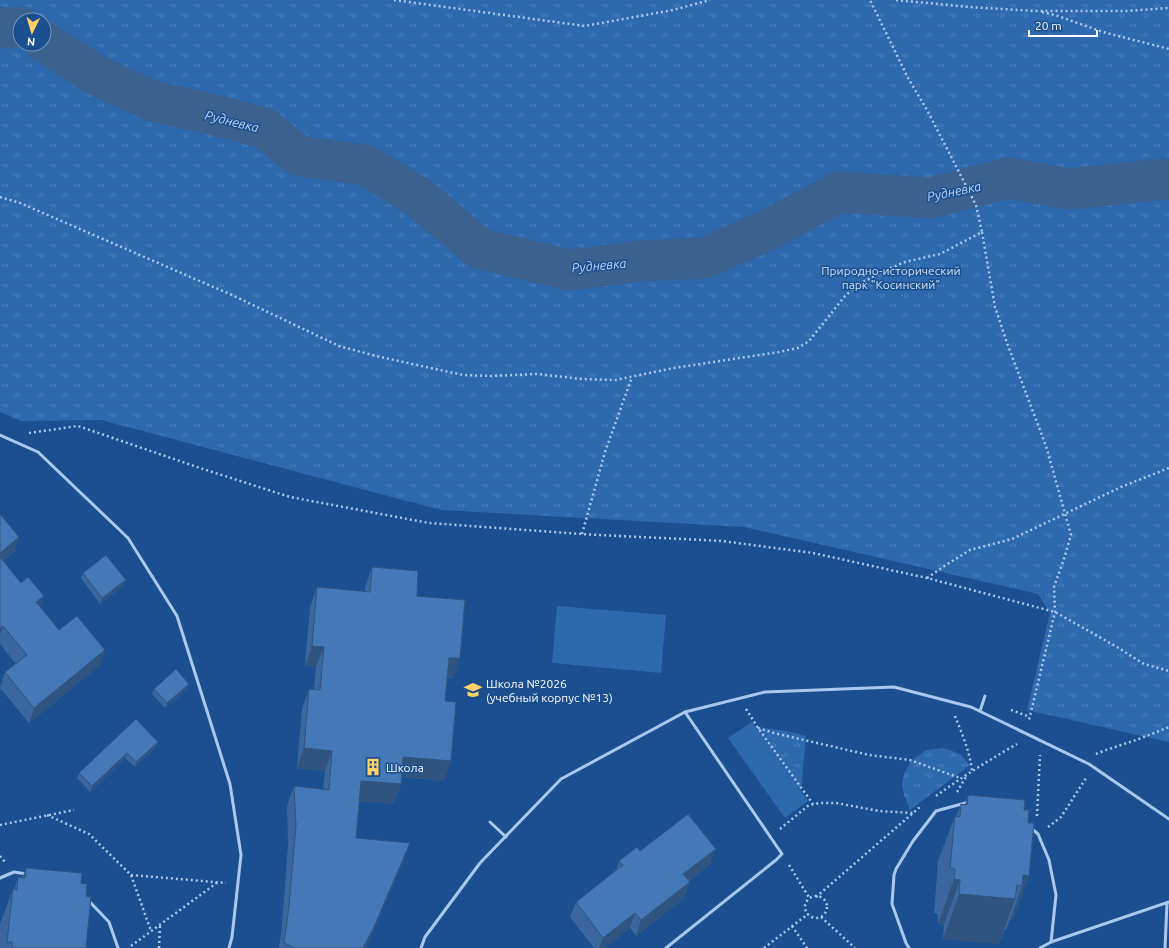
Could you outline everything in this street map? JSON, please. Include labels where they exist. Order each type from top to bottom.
[{"type":"lane","points":[[2,436],[38,452],[128,538],[177,616],[230,784],[240,855],[232,937],[229,948]]},
{"type":"lane","points":[[421,948],[425,937],[480,863],[561,779],[685,712],[765,692],[894,687],[971,707],[1089,764],[1169,819]]},
{"type":"lane","points":[[980,711],[985,696]]},
{"type":"lane","points":[[666,948],[782,854],[685,712]]},
{"type":"lane","points":[[909,948],[892,904],[894,875],[896,869],[913,841],[936,811],[972,802]]},
{"type":"lane","points":[[490,822],[506,837]]},
{"type":"lane","points":[[1030,828],[1037,834],[1049,860],[1056,895],[1051,942]]},
{"type":"lane","points":[[0,878],[14,872],[29,874]]},
{"type":"lane","points":[[84,897],[109,922],[118,948]]},
{"type":"lane","points":[[1040,948],[1051,942],[1168,903],[1165,948]]},
{"type":"path","points":[[394,0],[585,26],[674,10],[710,0]]},
{"type":"path","points":[[870,0],[908,78],[928,110],[976,205],[995,307],[1007,344],[1046,446],[1071,535],[1054,587],[1055,612],[1026,733]]},
{"type":"path","points":[[896,0],[1036,11],[1126,11],[1169,8]]},
{"type":"path","points":[[1036,11],[1055,15],[1103,32],[1169,49]]},
{"type":"path","points":[[0,197],[20,203],[225,292],[340,346],[376,356],[463,375],[492,376],[536,374],[582,379],[615,380],[674,368],[798,348],[810,341],[844,296],[859,284],[905,262],[940,254],[982,232]]},
{"type":"path","points":[[582,534],[605,452],[632,376]]},
{"type":"path","points":[[2,436],[78,426],[290,497],[428,522],[582,534],[722,541],[813,554],[926,578],[1055,612],[1144,664],[1169,671]]},
{"type":"path","points":[[926,578],[970,550],[1012,539],[1121,487],[1169,468]]},
{"type":"path","points":[[739,699],[813,804]]},
{"type":"path","points":[[947,701],[965,740],[971,761],[972,771]]},
{"type":"path","points":[[1010,709],[1030,717]]},
{"type":"path","points":[[1089,764],[1095,755],[1103,751],[1169,727]]},
{"type":"path","points":[[758,728],[849,750],[910,760],[961,778]]},
{"type":"path","points":[[1037,834],[1041,741]]},
{"type":"path","points":[[1037,834],[1061,817],[1092,767]]},
{"type":"path","points":[[771,837],[794,817],[813,804],[836,803],[879,811],[914,813]]},
{"type":"path","points":[[0,825],[74,810]]},
{"type":"path","points":[[47,815],[89,834],[130,875],[151,931]]},
{"type":"path","points":[[782,854],[810,899]]},
{"type":"path","points":[[130,875],[238,884]]},
{"type":"path","points":[[118,948],[130,946],[218,882]]},
{"type":"path","points":[[813,897],[818,897],[824,900],[827,906],[825,913],[820,917],[812,918],[808,914],[805,907],[810,899],[813,897]]},
{"type":"path","points":[[764,948],[808,914]]},
{"type":"path","points":[[820,917],[855,948]]},
{"type":"path","points":[[159,948],[160,924]]},
{"type":"path","points":[[792,926],[807,948]]},
{"type":"green space","name":"Природно-исторический парк \"Косинский\"","points":[[0,0],[1169,0],[1169,742],[1027,710],[1050,613],[1038,594],[744,527],[441,510],[101,420],[21,421],[0,412]]},
{"type":"green space","points":[[557,606],[666,615],[661,673],[552,663]]},
{"type":"green space","points":[[752,722],[808,801],[785,818],[728,738]]},
{"type":"green space","points":[[756,727],[787,731],[806,736],[801,791]]},
{"type":"green space","points":[[944,748],[960,754],[970,765],[910,810],[904,795],[902,784],[904,774],[911,761],[926,750]]},
{"type":"building","points":[[0,514],[19,537],[0,553]]},
{"type":"building","points":[[106,555],[126,580],[102,598],[83,573]]},
{"type":"building","points":[[0,557],[21,583],[28,577],[44,596],[36,602],[59,630],[77,616],[105,650],[34,708],[5,672],[27,655],[3,626],[0,629]]},
{"type":"building","name":"Школа","points":[[372,567],[418,571],[417,596],[465,600],[460,658],[449,658],[445,701],[456,702],[451,761],[403,757],[401,784],[361,781],[356,838],[410,843],[373,929],[363,948],[295,948],[284,943],[296,826],[294,786],[329,790],[332,751],[304,748],[309,689],[320,690],[324,647],[312,646],[317,587],[370,592]]},
{"type":"building","points":[[176,669],[189,684],[167,703],[154,689]]},
{"type":"building","points":[[136,719],[158,742],[136,762],[127,753],[92,786],[79,773]]},
{"type":"building","points":[[968,795],[1025,800],[1024,810],[1029,810],[1028,823],[1034,823],[1029,876],[1023,875],[1022,886],[1017,885],[1015,899],[959,894],[960,880],[954,879],[955,869],[950,868],[955,816],[960,817],[961,804],[967,805]]},
{"type":"building","points":[[688,814],[716,849],[683,874],[690,882],[641,920],[635,913],[603,938],[576,902],[623,865],[619,861],[637,847],[640,851]]},
{"type":"building","points":[[26,868],[82,873],[81,883],[87,884],[86,896],[91,897],[86,948],[12,948],[12,942],[7,942],[13,889],[17,890],[18,877],[25,878]]},
{"type":"waterway","name":"Рудневка","points":[[0,28],[12,27]]},
{"type":"waterway","name":"Рудневка","points":[[52,47],[98,76],[152,101],[264,128],[299,156],[365,165],[418,197],[480,249],[570,270],[640,261],[705,258],[772,228],[839,192],[930,198],[1007,178],[1070,189],[1163,179],[1169,180]]},
{"type":"place","name":"Школа №2026 (учебный корпус №13)","points":[[473,690]]},
{"type":"place","name":"Школа","points":[[373,767]]}]
